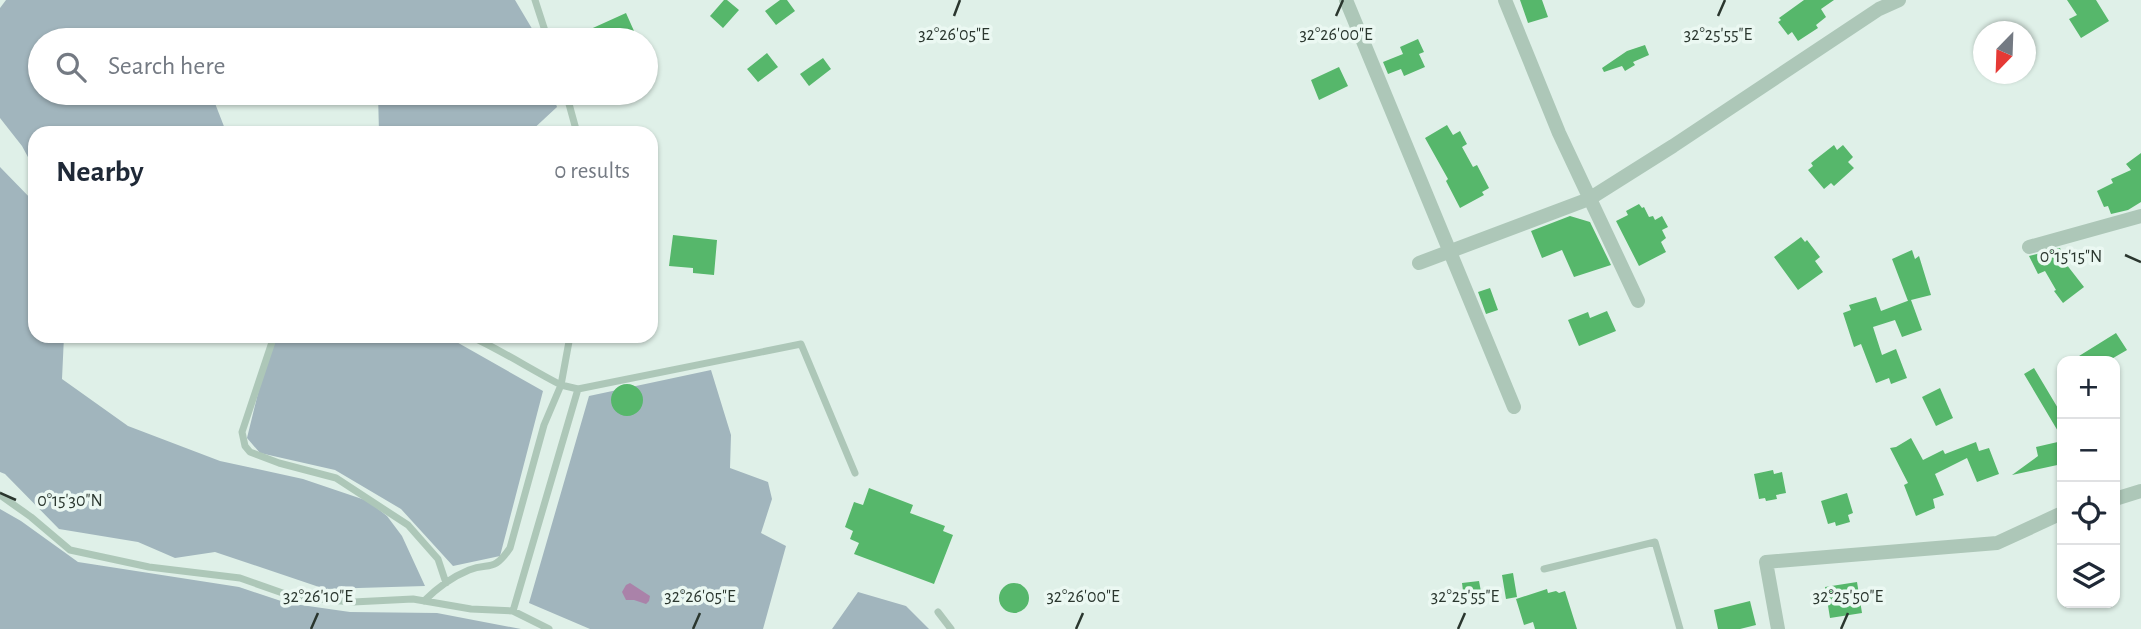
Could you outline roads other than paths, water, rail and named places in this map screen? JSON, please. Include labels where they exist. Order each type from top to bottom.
[{"type":"street","points":[[1346,0],[1514,407]]},
{"type":"street","points":[[1505,0],[1559,133],[1638,301]]},
{"type":"street","points":[[1419,263],[1589,199],[1880,9],[1899,0]]},
{"type":"street","points":[[2029,247],[2141,216]]},
{"type":"street","points":[[2120,497],[2141,491]]},
{"type":"street","points":[[1777,629],[1766,562],[1997,544],[2057,515]]},
{"type":"lane","points":[[535,0],[544,28]]},
{"type":"lane","points":[[569,105],[575,126]]},
{"type":"lane","points":[[272,343],[242,432],[245,446],[250,452],[279,463],[336,478],[408,526],[438,559],[446,583]]},
{"type":"lane","points":[[485,343],[561,385],[578,389],[801,344],[855,473]]},
{"type":"lane","points":[[424,601],[436,589],[470,569],[491,567],[503,558],[510,548],[544,425],[561,385],[569,343]]},
{"type":"lane","points":[[513,611],[578,389]]},
{"type":"lane","points":[[0,495],[70,550],[149,567],[240,578],[294,597],[353,602],[413,599],[471,609],[513,611],[549,629]]},
{"type":"lane","points":[[1544,569],[1655,542],[1679,629]]},
{"type":"lane","points":[[938,612],[951,629]]}]
